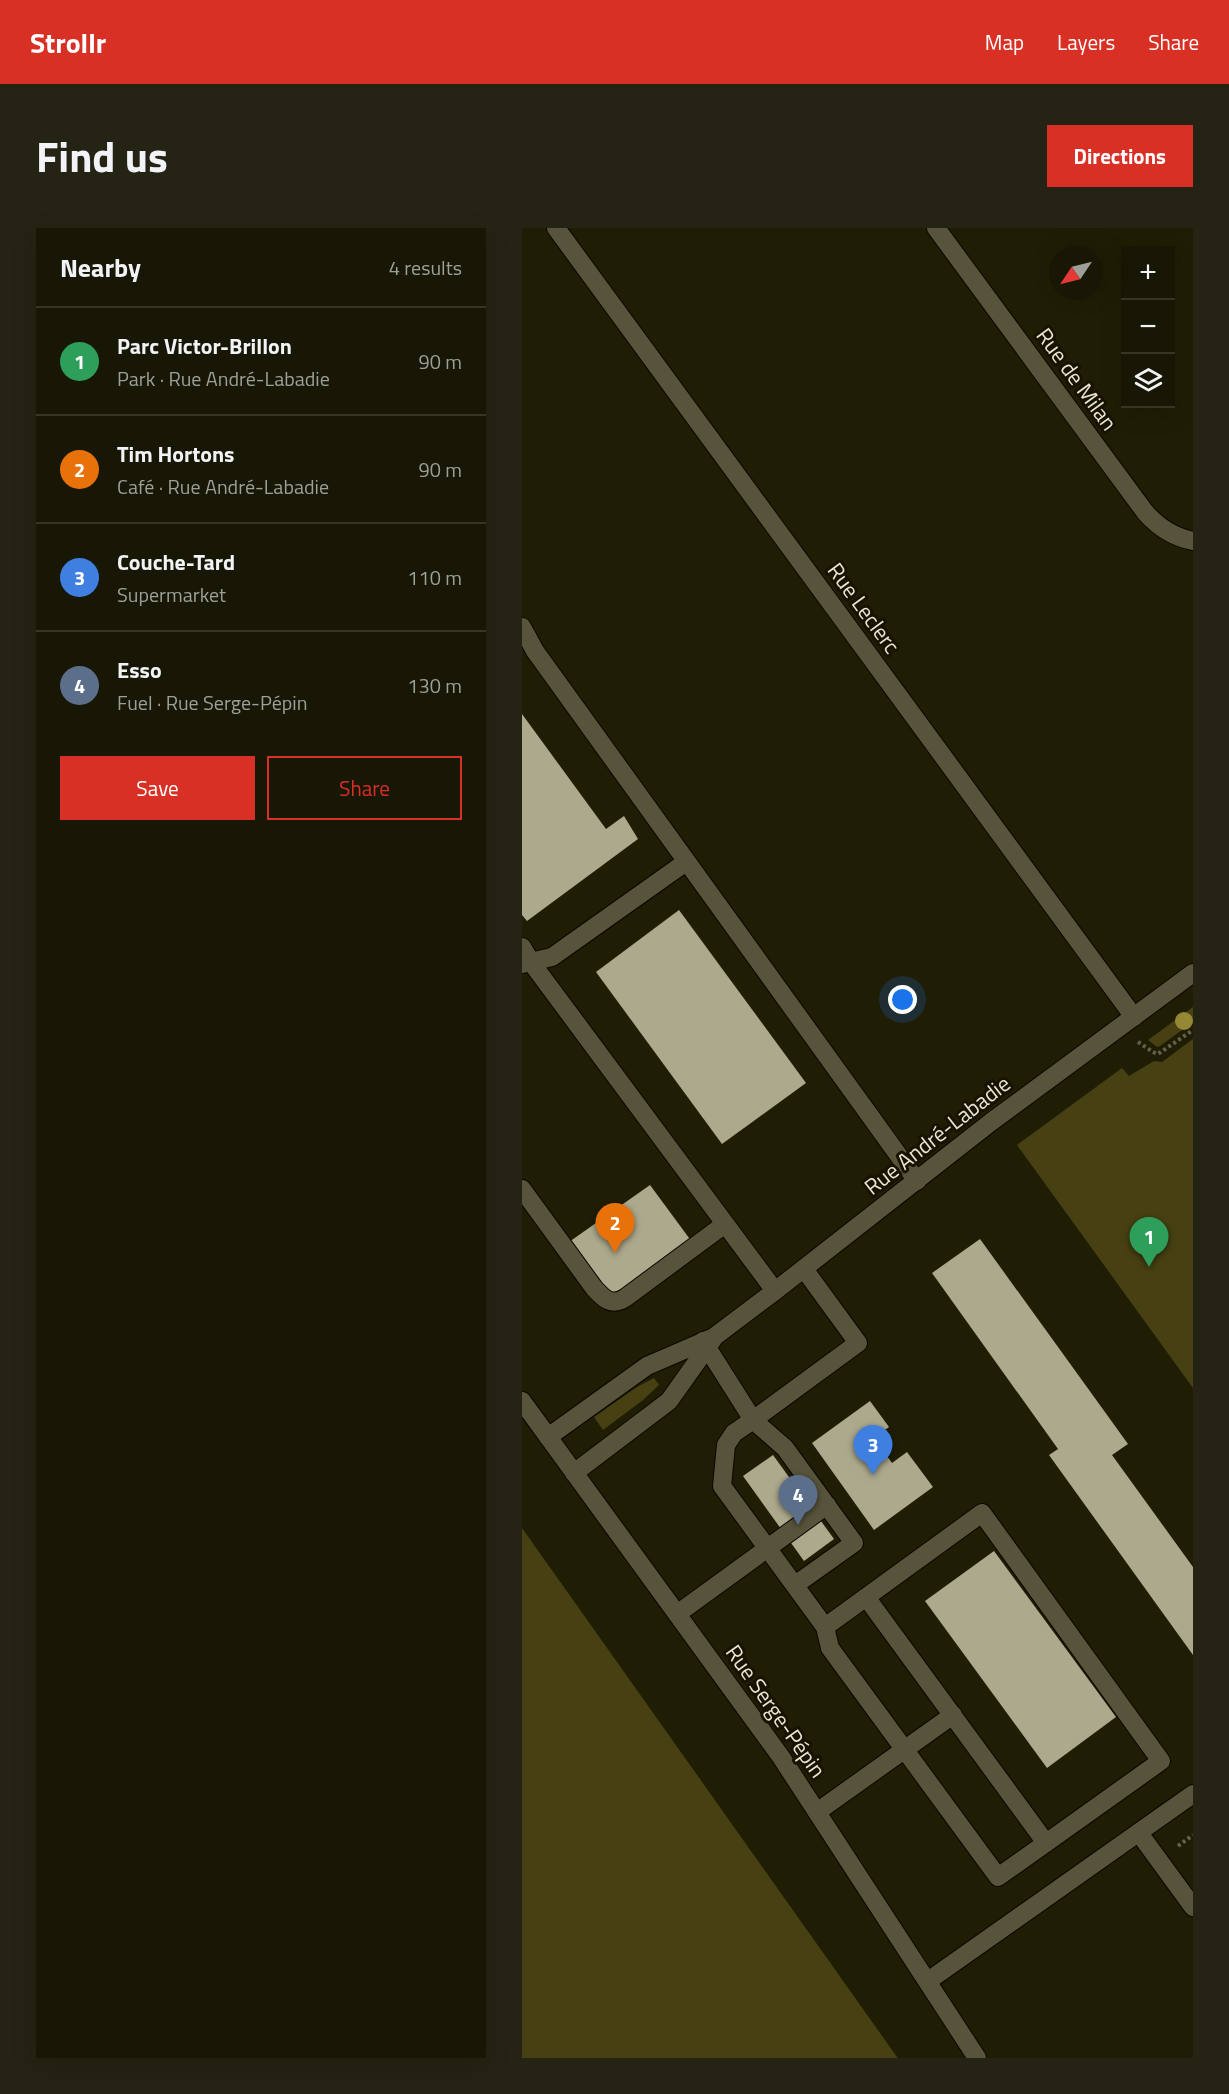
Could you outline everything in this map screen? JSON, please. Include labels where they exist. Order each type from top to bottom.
[{"type":"street","name":"Rue Leclerc","points":[[556,228],[1134,1017]]},
{"type":"street","name":"Rue de Milan","points":[[936,228],[1145,512],[1167,532],[1193,541]]},
{"type":"street","points":[[522,627],[535,651],[916,1180]]},
{"type":"street","points":[[525,958],[552,957],[686,862]]},
{"type":"street","points":[[525,958],[776,1291]]},
{"type":"street","name":"Rue André-Labadie","points":[[548,1437],[647,1366],[708,1342],[991,1122],[1193,974]]},
{"type":"street","points":[[522,1189],[594,1288],[612,1302],[625,1298],[725,1224]]},
{"type":"street","points":[[804,1269],[858,1343],[734,1433],[726,1445],[722,1486],[825,1627],[830,1648],[904,1750],[998,1877],[1161,1761],[982,1514],[825,1627]]},
{"type":"street","name":"Rue André-Labadie","points":[[574,1473],[669,1401],[708,1342]]},
{"type":"street","points":[[708,1342],[753,1420],[785,1448],[854,1543],[795,1585]]},
{"type":"street","name":"Rue Serge-Pépin","points":[[522,1401],[781,1757],[977,2058]]},
{"type":"street","points":[[676,1614],[827,1505]]},
{"type":"street","points":[[866,1597],[1046,1844]]},
{"type":"street","points":[[817,1812],[952,1715]]},
{"type":"street","points":[[928,1982],[1193,1794]]},
{"type":"street","points":[[1139,1833],[1193,1907]]},
{"type":"path","points":[[1144,1048],[1158,1053],[1193,1030]]},
{"type":"path","points":[[1173,1850],[1193,1835]]},
{"type":"shaded area","points":[[1193,1007],[1193,1022],[1160,1046],[1157,1047],[1148,1040]]},
{"type":"shaded area","points":[[1193,1039],[1193,1388],[1017,1145],[1122,1068],[1129,1076],[1154,1061],[1162,1062]]},
{"type":"shaded area","points":[[654,1378],[659,1385],[603,1430],[594,1417]]},
{"type":"shaded area","points":[[522,1528],[897,2057],[898,2058],[522,2058]]},
{"type":"building","points":[[522,714],[606,829],[624,816],[638,839],[527,921],[522,915]]},
{"type":"building","points":[[679,910],[806,1083],[722,1144],[596,972]]},
{"type":"building","points":[[650,1185],[692,1242],[611,1300],[569,1242]]},
{"type":"building","points":[[980,1239],[1128,1444],[1112,1455],[1193,1567],[1193,1655],[1049,1455],[1058,1449],[932,1273]]},
{"type":"building","points":[[870,1401],[889,1427],[874,1438],[892,1463],[907,1452],[933,1487],[874,1530],[812,1443]]},
{"type":"building","points":[[773,1455],[834,1539],[804,1561],[743,1476]]},
{"type":"building","points":[[994,1551],[1116,1717],[1047,1768],[925,1601]]},
{"type":"place","name":"Tim Hortons","points":[[615,1253]]},
{"type":"place","name":"Parc Victor-Brillon","points":[[1149,1267]]},
{"type":"place","name":"Couche-Tard","points":[[873,1475]]},
{"type":"place","name":"Esso","points":[[798,1525]]}]
